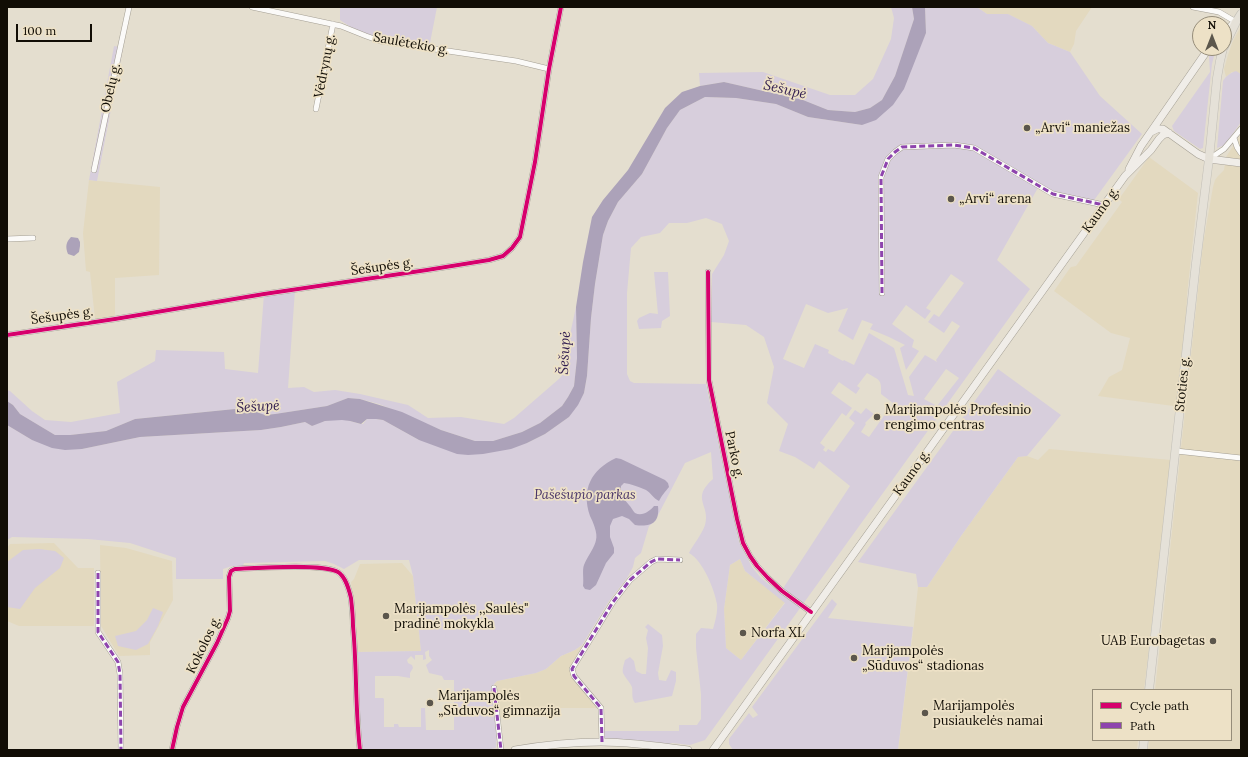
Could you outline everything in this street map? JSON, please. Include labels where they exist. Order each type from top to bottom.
[{"type":"main road","points":[[1232,30],[1241,14]]},
{"type":"main road","points":[[1232,26],[1236,22]]},
{"type":"main road","name":"Kauno g.","points":[[713,750],[1125,176],[1141,146],[1203,56]]},
{"type":"main road","name":"Stoties g.","points":[[1149,689],[1217,78],[1221,56]]},
{"type":"main road","points":[[1151,132],[1157,129],[1163,129],[1198,154],[1209,159],[1241,163]]},
{"type":"main road","name":"Kauno g.","points":[[1125,176],[1151,150],[1159,138],[1169,133]]},
{"type":"main road","points":[[515,750],[557,744],[602,742],[638,744],[688,750]]},
{"type":"street","name":"Obelų g.","points":[[94,170],[129,7]]},
{"type":"street","name":"Saulėtekio g.","points":[[252,7],[333,24],[380,41],[516,62],[549,69]]},
{"type":"street","name":"Šešupės g.","points":[[7,335],[115,319],[264,294],[427,270],[489,260],[503,256],[512,248],[520,237],[561,7]]},
{"type":"street","points":[[1193,7],[1219,12],[1236,22]]},
{"type":"street","name":"Vėdrynų g.","points":[[316,109],[333,24]]},
{"type":"street","points":[[1209,159],[1224,149],[1241,129]]},
{"type":"street","points":[[1234,138],[1241,153]]},
{"type":"street","points":[[882,293],[881,177],[888,159],[894,152],[902,147],[954,145],[974,148],[1053,194],[1104,205]]},
{"type":"street","points":[[7,239],[34,238]]},
{"type":"street","name":"Parko g.","points":[[708,272],[709,380],[743,543],[757,566],[768,578],[782,591],[811,612]]},
{"type":"street","points":[[1176,451],[1241,458]]},
{"type":"street","points":[[602,742],[601,708],[574,676],[572,669],[613,602],[630,580],[651,562],[657,559],[680,560]]},
{"type":"street","name":"Kokolos g.","points":[[172,750],[183,707],[217,643],[228,618],[230,611],[229,577],[231,571],[235,569],[303,567],[324,568],[338,572],[345,579],[351,598],[356,654],[358,732],[360,750]]},
{"type":"street","points":[[98,573],[98,632],[118,662],[120,674],[120,750]]},
{"type":"street","points":[[494,688],[501,750]]},
{"type":"shaded area","points":[[912,7],[925,7],[926,33],[904,89],[893,105],[876,120],[862,125],[808,117],[776,104],[736,98],[705,97],[680,110],[667,128],[642,174],[618,202],[608,221],[603,235],[595,284],[587,376],[584,393],[578,405],[569,417],[545,434],[527,443],[511,449],[483,454],[457,454],[419,440],[383,420],[367,419],[361,424],[342,420],[325,421],[312,426],[305,422],[261,430],[140,437],[82,449],[65,450],[52,448],[32,440],[7,425],[7,401],[13,405],[20,414],[55,435],[70,435],[106,431],[135,419],[245,408],[265,415],[327,406],[348,398],[360,399],[402,412],[441,430],[475,441],[493,441],[522,432],[540,423],[562,406],[574,386],[577,358],[576,307],[592,217],[603,200],[628,170],[665,108],[682,92],[700,86],[724,82],[803,100],[828,110],[855,112],[870,108],[882,100],[895,76],[914,19]]},
{"type":"shaded area","points":[[977,7],[1092,7],[1076,31],[1074,44],[1070,52],[1048,43],[1032,26],[1008,14],[987,14]]},
{"type":"shaded area","points":[[1241,28],[1241,74],[1232,72],[1226,77],[1224,69],[1228,56],[1232,56],[1232,43]]},
{"type":"shaded area","points":[[1241,134],[1241,750],[1148,750],[1149,741],[1232,741],[1232,689],[1155,689],[1203,244],[1213,187],[1215,180],[1224,170],[1226,157]]},
{"type":"shaded area","points":[[1149,157],[1198,193],[1187,295],[1185,364],[1181,407],[1098,396],[1109,377],[1122,370],[1130,338],[1111,333],[1054,291],[1070,268],[1076,266],[1122,202],[1119,199]]},
{"type":"shaded area","points":[[89,180],[160,187],[159,275],[115,278],[115,319],[95,319],[90,272],[86,271],[83,233]]},
{"type":"shaded area","points":[[71,237],[78,238],[80,242],[79,252],[74,256],[68,254],[66,249],[67,243]]},
{"type":"shaded area","points":[[1049,449],[1171,460],[1144,689],[1092,689],[1092,741],[1138,741],[1137,750],[898,750],[918,587],[927,587],[961,536],[1018,457],[1027,456],[1038,460]]},
{"type":"shaded area","points":[[616,458],[665,480],[669,487],[659,501],[648,491],[641,488],[624,483],[621,486],[623,496],[635,513],[643,514],[654,506],[658,506],[656,520],[649,525],[635,525],[629,519],[622,516],[613,519],[610,526],[610,537],[614,548],[614,553],[606,563],[596,585],[590,590],[585,589],[583,586],[583,567],[594,546],[596,537],[595,528],[588,506],[588,489],[590,481],[600,468]]},
{"type":"shaded area","points":[[54,543],[78,568],[94,568],[94,626],[19,626],[7,621],[7,548],[10,544]]},
{"type":"shaded area","points":[[100,545],[126,548],[172,561],[173,600],[150,642],[150,655],[119,656],[101,626]]},
{"type":"shaded area","points":[[740,559],[745,571],[785,602],[741,660],[726,648],[724,609],[730,565]]},
{"type":"shaded area","name":"Marijampolės ,,Saulės\" pradinė mokykla","points":[[402,563],[413,576],[421,651],[358,652],[351,582],[354,579],[360,564]]},
{"type":"shaded area","points":[[582,645],[573,673],[601,708],[549,708],[498,718],[494,684],[497,681],[536,673],[546,669],[561,656]]},
{"type":"green space","points":[[340,7],[437,7],[429,48],[369,39],[340,20]]},
{"type":"green space","points":[[891,7],[912,7],[914,19],[895,76],[882,100],[870,108],[855,112],[828,110],[803,100],[724,82],[700,86],[699,73],[763,72],[830,95],[855,95],[873,79],[891,39],[894,18]]},
{"type":"green space","name":"Pašešupio parkas","points":[[925,7],[977,7],[987,14],[1008,14],[1032,26],[1048,43],[1070,52],[1100,96],[1142,134],[1092,203],[1053,194],[1039,186],[997,260],[1030,289],[705,740],[690,745],[672,743],[662,746],[602,742],[603,731],[679,731],[679,725],[697,725],[701,719],[701,694],[696,634],[701,628],[713,629],[717,614],[717,604],[713,590],[703,568],[689,553],[705,525],[706,512],[702,497],[706,486],[713,479],[711,452],[685,463],[655,521],[649,526],[641,553],[635,558],[633,567],[627,578],[609,601],[582,645],[561,656],[546,669],[536,673],[497,681],[494,684],[498,718],[496,748],[485,750],[362,750],[354,634],[356,634],[358,652],[421,651],[413,576],[409,560],[359,560],[344,569],[325,561],[244,563],[243,566],[232,566],[223,569],[223,579],[176,579],[176,558],[130,543],[88,539],[12,537],[7,540],[7,425],[32,440],[82,449],[140,437],[261,430],[305,422],[312,426],[320,422],[335,420],[345,420],[363,424],[367,419],[383,420],[419,440],[527,443],[545,434],[569,417],[584,393],[587,376],[595,284],[603,235],[608,221],[618,202],[642,174],[667,128],[680,110],[705,97],[736,98],[776,104],[808,117],[862,125],[913,62],[926,33]],"holes":[[[706,218],[722,224],[729,241],[724,255],[712,274],[711,322],[746,325],[764,337],[774,367],[767,403],[788,424],[779,451],[795,457],[814,469],[819,461],[850,486],[780,593],[761,578],[752,567],[739,542],[706,384],[634,383],[630,381],[627,374],[627,293],[631,248],[641,237],[660,233],[669,223],[687,223]],[[951,274],[964,283],[939,317],[934,314],[928,322],[944,333],[952,321],[960,326],[936,360],[937,362],[925,355],[909,377],[914,396],[908,395],[894,348],[869,333],[854,365],[828,353],[829,350],[815,344],[804,368],[783,359],[806,304],[828,313],[848,308],[838,331],[853,340],[862,320],[873,324],[870,329],[905,345],[900,348],[906,370],[919,351],[912,347],[914,340],[892,324],[906,305],[925,319],[931,311],[926,308]],[[946,369],[959,378],[937,406],[924,399]],[[867,373],[879,380],[881,385],[881,394],[893,403],[869,437],[861,432],[866,424],[865,423],[874,414],[866,408],[861,414],[855,410],[849,418],[855,423],[834,452],[828,449],[826,452],[823,450],[825,447],[820,443],[842,413],[846,416],[852,408],[831,393],[839,382],[856,394],[860,388],[857,386]],[[740,559],[745,571],[785,603],[741,660],[726,648],[724,609],[730,565]],[[429,650],[429,656],[432,660],[426,665],[429,673],[442,676],[444,680],[454,680],[454,730],[426,730],[425,708],[421,708],[421,727],[399,727],[398,724],[394,724],[394,727],[384,727],[384,699],[375,698],[375,676],[398,676],[410,678],[410,673],[413,668],[407,660],[411,656],[415,660],[415,655],[423,655],[423,660],[426,659],[425,652]]]},
{"type":"green space","points":[[114,46],[123,48],[97,181],[89,180]]},
{"type":"green space","points":[[1209,56],[1214,56],[1203,148],[1200,149],[1174,131],[1172,126],[1210,72]]},
{"type":"green space","points":[[1236,71],[1241,74],[1241,122],[1225,145],[1217,148],[1223,81],[1228,75]]},
{"type":"green space","points":[[654,272],[668,272],[670,316],[662,321],[661,328],[639,329],[637,321],[639,318],[650,313],[658,314]]},
{"type":"green space","points":[[295,290],[288,388],[304,387],[314,392],[335,390],[360,394],[408,405],[428,418],[461,417],[504,424],[514,418],[560,378],[567,368],[569,339],[576,307],[577,358],[574,386],[562,406],[540,423],[522,432],[493,441],[475,441],[441,430],[379,404],[360,399],[348,398],[327,406],[265,415],[245,408],[135,419],[106,431],[70,435],[55,435],[20,414],[13,405],[7,401],[7,390],[45,420],[71,422],[120,413],[117,382],[155,361],[156,350],[224,352],[225,369],[258,373],[264,294]]},
{"type":"green space","points":[[998,369],[1061,415],[1027,456],[1018,457],[961,536],[927,587],[918,587],[916,574],[858,562]]},
{"type":"green space","points":[[39,549],[55,551],[64,558],[60,568],[35,588],[20,609],[7,607],[7,562],[23,550]]},
{"type":"green space","name":"Marijampolės „Sūduvos“ stadionas","points":[[832,599],[837,604],[828,618],[913,627],[898,750],[733,750],[729,744],[729,739],[749,713],[753,718],[758,715],[752,707]]},
{"type":"green space","points":[[153,608],[163,612],[158,626],[148,644],[136,650],[118,646],[115,636],[136,631],[147,620]]},
{"type":"green space","points":[[648,624],[662,635],[663,646],[658,673],[659,680],[666,681],[671,670],[676,672],[676,681],[672,696],[635,703],[632,687],[624,675],[623,668],[625,660],[630,657],[634,661],[636,671],[646,674],[648,648],[646,638],[648,630],[645,627]]},
{"type":"marked path","points":[[882,293],[881,177],[888,159],[902,147],[954,145],[974,148],[1053,194],[1104,205]]},
{"type":"marked path","points":[[602,742],[601,708],[574,676],[572,669],[613,602],[630,580],[651,562],[657,559],[680,560]]},
{"type":"marked path","points":[[98,573],[98,632],[118,662],[120,674],[121,750]]},
{"type":"marked path","points":[[494,688],[501,750]]},
{"type":"cycle path","points":[[7,335],[115,319],[264,294],[427,270],[489,260],[503,256],[512,248],[520,237],[535,162],[549,69],[561,7]]},
{"type":"cycle path","points":[[708,272],[709,380],[743,543],[757,566],[768,578],[782,591],[811,612]]},
{"type":"cycle path","points":[[172,750],[183,707],[217,643],[228,618],[230,611],[229,577],[231,571],[235,569],[289,567],[330,569],[341,574],[347,584],[351,598],[360,750]]},
{"type":"place","name":"„Arvi“ maniežas","points":[[1027,128]]},
{"type":"place","name":"„Arvi“ arena","points":[[951,199]]},
{"type":"place","name":"Marijampolės Profesinio rengimo centras","points":[[877,417]]},
{"type":"place","name":"Marijampolės ,,Saulės\" pradinė mokykla","points":[[386,616]]},
{"type":"place","name":"Norfa XL","points":[[743,633]]},
{"type":"place","name":"UAB Eurobagetas","points":[[1213,641]]},
{"type":"place","name":"Marijampolės „Sūduvos“ stadionas","points":[[854,658]]},
{"type":"place","name":"Marijampolės „Sūduvos“ gimnazija","points":[[430,703]]},
{"type":"place","name":"Marijampolės pusiaukelės namai","points":[[925,713]]},
{"type":"water label","name":"Šešupė","points":[[785,90]]},
{"type":"water label","name":"Šešupė","points":[[565,353]]},
{"type":"water label","name":"Šešupė","points":[[258,407]]}]
